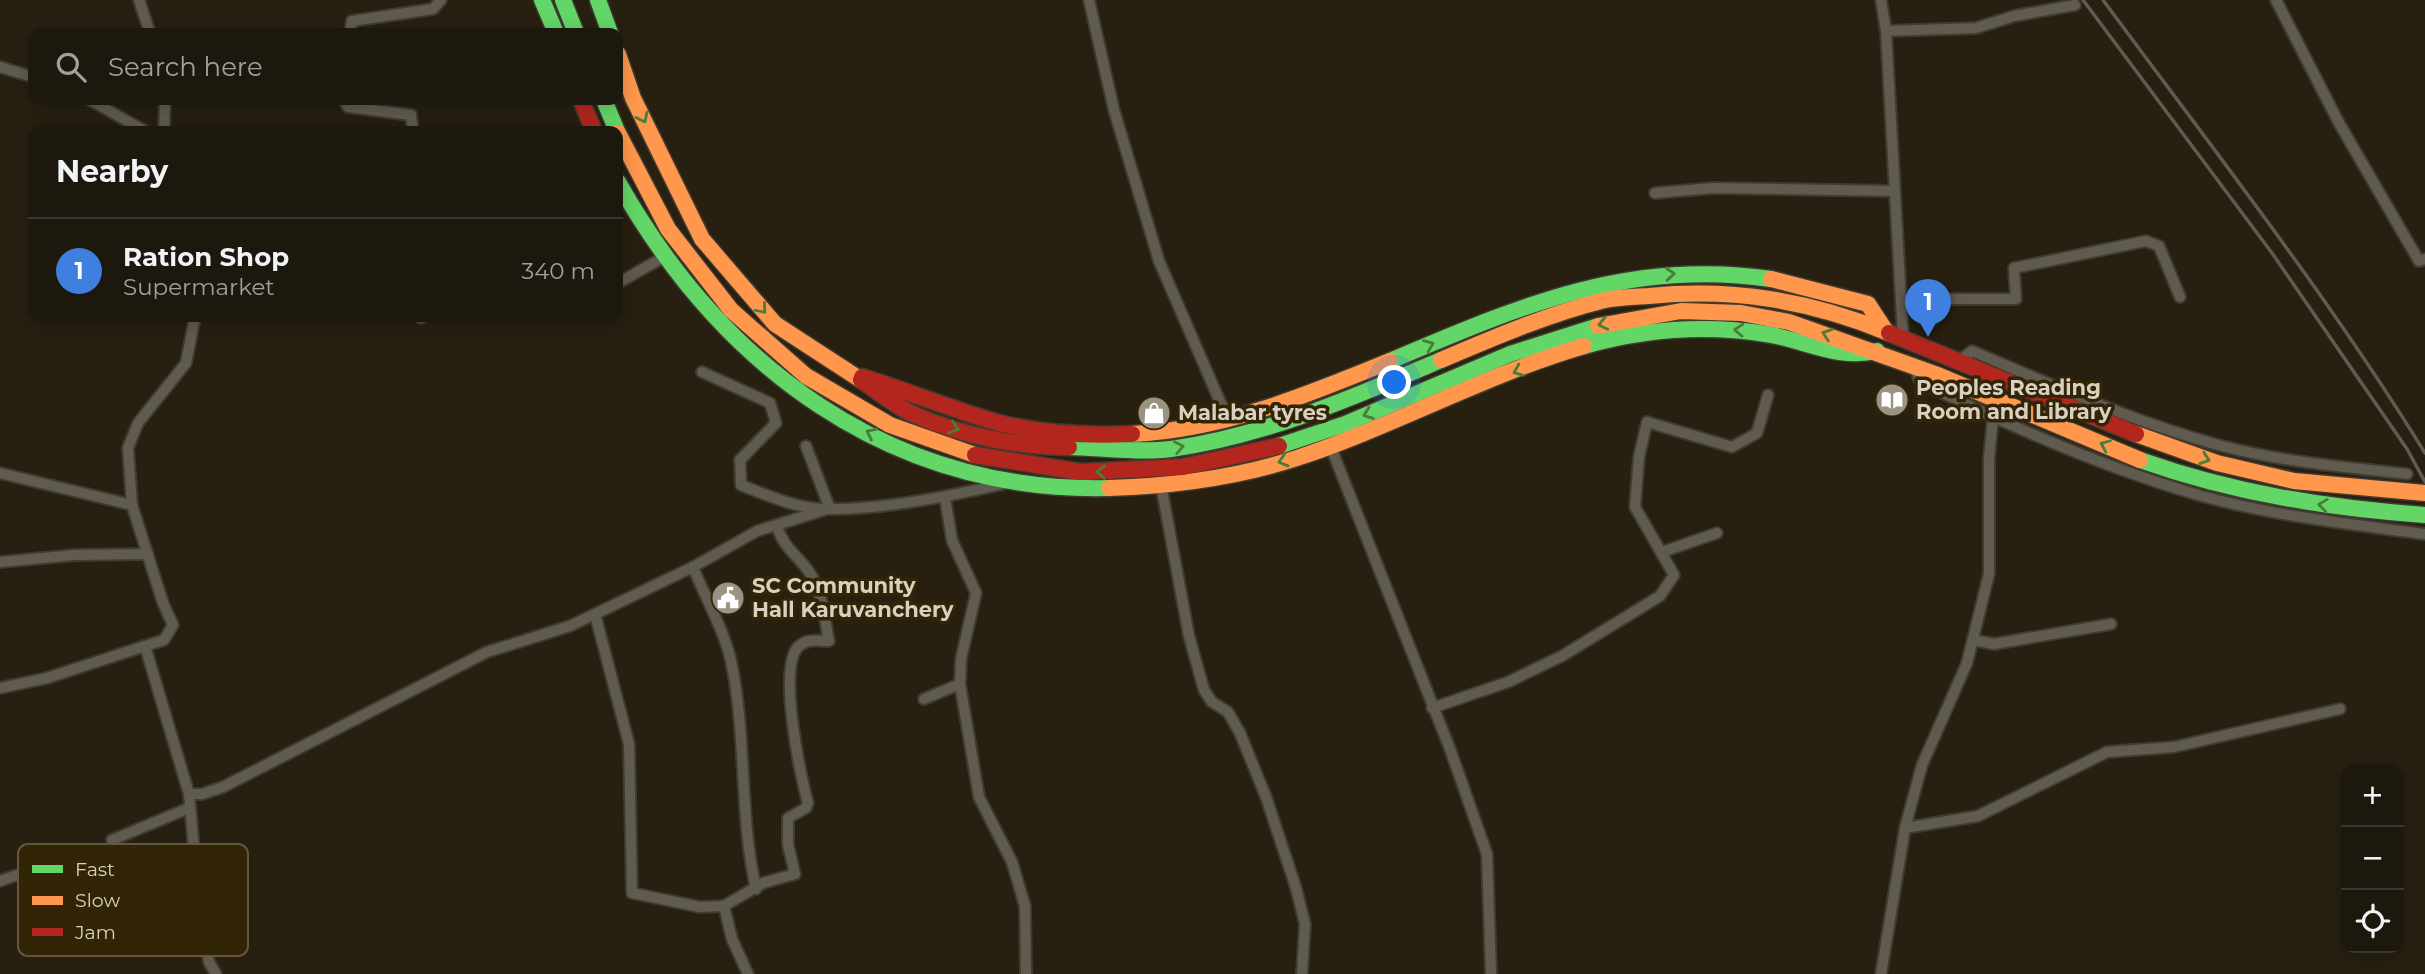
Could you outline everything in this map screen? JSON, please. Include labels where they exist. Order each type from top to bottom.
[{"type":"main road","points":[[542,0],[551,28]]},
{"type":"main road","points":[[563,0],[574,28]]},
{"type":"main road","points":[[598,0],[608,28]]},
{"type":"main road","points":[[623,68],[634,98],[702,239],[775,324],[914,415],[976,435],[1038,447],[1169,449],[1255,431],[1352,398],[1513,330],[1603,300],[1691,292],[1747,294],[1800,302],[1885,330],[2079,413],[2217,463],[2294,481],[2425,493]]},
{"type":"main road","points":[[583,105],[592,126]]},
{"type":"main road","points":[[606,105],[615,126]]},
{"type":"main road","points":[[623,146],[659,219],[694,268],[738,319],[785,362],[842,401],[916,437],[988,461],[1053,470],[1108,472],[1168,472],[1224,462],[1292,443],[1574,330],[1645,315],[1691,311],[1740,313],[1798,324],[1914,365],[2144,461],[2204,480],[2296,502],[2425,515]]},
{"type":"main road","points":[[623,190],[664,257],[731,337],[779,377],[835,415],[895,444],[953,468],[1017,481],[1068,485],[1161,485],[1248,472],[1331,445],[1556,356],[1612,338],[1657,329],[1747,330],[1793,339],[1846,356],[1877,351]]},
{"type":"main road","points":[[846,372],[902,388],[978,417],[1041,432],[1094,435],[1165,432],[1228,420],[1283,404],[1570,292],[1621,279],[1672,274],[1774,278],[1868,304],[1885,330]]},
{"type":"main road","points":[[1914,365],[1960,360]]},
{"type":"street","points":[[139,0],[148,28]]},
{"type":"street","points":[[351,28],[352,21],[433,9],[440,0]]},
{"type":"street","points":[[1089,0],[1114,110],[1159,261],[1228,420]]},
{"type":"street","points":[[1881,0],[1886,31],[1903,337]]},
{"type":"street","points":[[2276,0],[2382,200],[2418,261],[2425,260]]},
{"type":"street","points":[[1886,31],[1976,28],[2014,16],[2075,5]]},
{"type":"street","points":[[0,67],[28,75]]},
{"type":"street","points":[[99,105],[136,126]]},
{"type":"street","points":[[164,126],[165,105]]},
{"type":"street","points":[[347,105],[411,115],[412,126]]},
{"type":"street","points":[[1655,193],[1713,188],[1894,191]]},
{"type":"street","points":[[1901,299],[2016,299],[2014,268],[2146,241],[2159,246],[2180,297]]},
{"type":"street","points":[[623,280],[664,257]]},
{"type":"street","points":[[0,688],[47,678],[164,640],[173,625],[132,505],[128,448],[138,423],[186,363],[194,322]]},
{"type":"street","points":[[1960,360],[1972,351],[2078,396],[2222,446],[2299,462],[2407,474]]},
{"type":"street","points":[[1914,365],[1920,382],[1993,418],[2201,496],[2270,512],[2424,534]]},
{"type":"street","points":[[702,372],[770,403],[776,423],[740,460],[741,485],[772,498],[827,509]]},
{"type":"street","points":[[1432,708],[1508,682],[1562,656],[1660,596],[1674,575],[1635,507],[1639,457],[1647,422],[1732,447],[1757,433],[1768,395]]},
{"type":"street","points":[[1881,974],[1905,828],[1922,765],[1967,663],[1989,574],[1989,458],[1993,418]]},
{"type":"street","points":[[1331,445],[1487,854],[1491,974]]},
{"type":"street","points":[[806,446],[827,509]]},
{"type":"street","points":[[0,473],[132,505]]},
{"type":"street","points":[[189,794],[202,794],[223,787],[487,652],[524,642],[595,614],[693,567],[757,531],[827,509],[945,498],[1017,481]]},
{"type":"street","points":[[1161,485],[1189,636],[1204,690],[1212,702],[1228,712],[1240,733],[1266,797],[1296,888],[1305,924],[1302,974]]},
{"type":"street","points":[[945,498],[952,540],[976,593],[961,659],[960,684],[979,797],[1012,862],[1025,906],[1026,974]]},
{"type":"street","points":[[595,614],[629,744],[632,893],[699,907],[724,906],[763,883],[795,874],[788,845],[788,818],[806,808],[808,803],[788,683],[796,649],[808,640],[829,641],[814,581],[801,561],[782,544],[777,526]]},
{"type":"street","points":[[1662,552],[1717,533]]},
{"type":"street","points":[[0,562],[75,555],[148,554]]},
{"type":"street","points":[[693,567],[730,660],[746,796],[744,828],[756,889]]},
{"type":"street","points":[[1973,640],[1994,644],[2111,624]]},
{"type":"street","points":[[145,646],[189,794],[193,844]]},
{"type":"street","points":[[924,699],[960,684]]},
{"type":"street","points":[[1905,828],[1978,816],[2107,752],[2174,747],[2340,709]]},
{"type":"street","points":[[112,840],[189,808]]},
{"type":"street","points":[[0,881],[18,875]]},
{"type":"street","points":[[724,906],[732,939],[748,974]]},
{"type":"street","points":[[208,956],[216,974]]},
{"type":"railway","points":[[2083,0],[2272,253],[2407,449],[2425,482]]},
{"type":"railway","points":[[2103,0],[2309,280],[2425,453]]},
{"type":"traffic: fast","points":[[542,0],[554,28]]},
{"type":"traffic: fast","points":[[563,0],[574,28]]},
{"type":"traffic: fast","points":[[598,0],[608,28]]},
{"type":"traffic: fast","points":[[606,105],[615,126]]},
{"type":"traffic: fast","points":[[623,190],[660,248],[708,308],[761,361],[820,406],[884,442],[954,468],[1029,484],[1109,488]]},
{"type":"traffic: fast","points":[[1390,361],[1529,306],[1621,281],[1669,275],[1719,274],[1771,279]]},
{"type":"traffic: fast","points":[[1279,446],[1345,424],[1510,354],[1598,326]]},
{"type":"traffic: fast","points":[[1584,346],[1651,332],[1719,329],[1766,334],[1848,353],[1877,351]]},
{"type":"traffic: fast","points":[[1069,447],[1146,451],[1171,449],[1241,435],[1309,414],[1441,360]]},
{"type":"traffic: fast","points":[[2140,460],[2210,482],[2281,497],[2352,508],[2425,515]]},
{"type":"traffic: slow","points":[[623,69],[633,98],[702,239],[775,324],[861,380]]},
{"type":"traffic: slow","points":[[623,143],[668,229],[731,310],[806,376],[890,425],[975,455]]},
{"type":"traffic: slow","points":[[1771,279],[1868,304],[1885,330]]},
{"type":"traffic: slow","points":[[1441,360],[1560,313],[1601,301],[1680,294],[1741,295],[1771,299],[1830,312],[1889,333]]},
{"type":"traffic: slow","points":[[1598,326],[1681,311],[1741,313],[1789,322],[1935,374],[2140,460]]},
{"type":"traffic: slow","points":[[1109,488],[1204,480],[1274,465],[1369,431],[1511,371],[1584,346]]},
{"type":"traffic: slow","points":[[1132,434],[1199,426],[1264,409],[1390,361]]},
{"type":"traffic: slow","points":[[2136,434],[2217,463],[2294,481],[2425,493]]},
{"type":"traffic: jam","points":[[583,105],[592,126]]},
{"type":"traffic: jam","points":[[1889,333],[2136,434]]},
{"type":"traffic: jam","points":[[862,377],[1016,427],[1099,435],[1132,434]]},
{"type":"traffic: jam","points":[[861,380],[908,412],[952,429],[1011,442],[1069,447]]},
{"type":"traffic: jam","points":[[975,455],[1081,472],[1183,467],[1279,446]]},
{"type":"place","name":"Ration Shop","points":[[1928,337]]},
{"type":"place","name":"Peoples Reading Room and Library","points":[[1892,400]]},
{"type":"place","name":"Malabar tyres","points":[[1154,413]]},
{"type":"place","name":"SC Community Hall Karuvanchery","points":[[728,598]]}]
